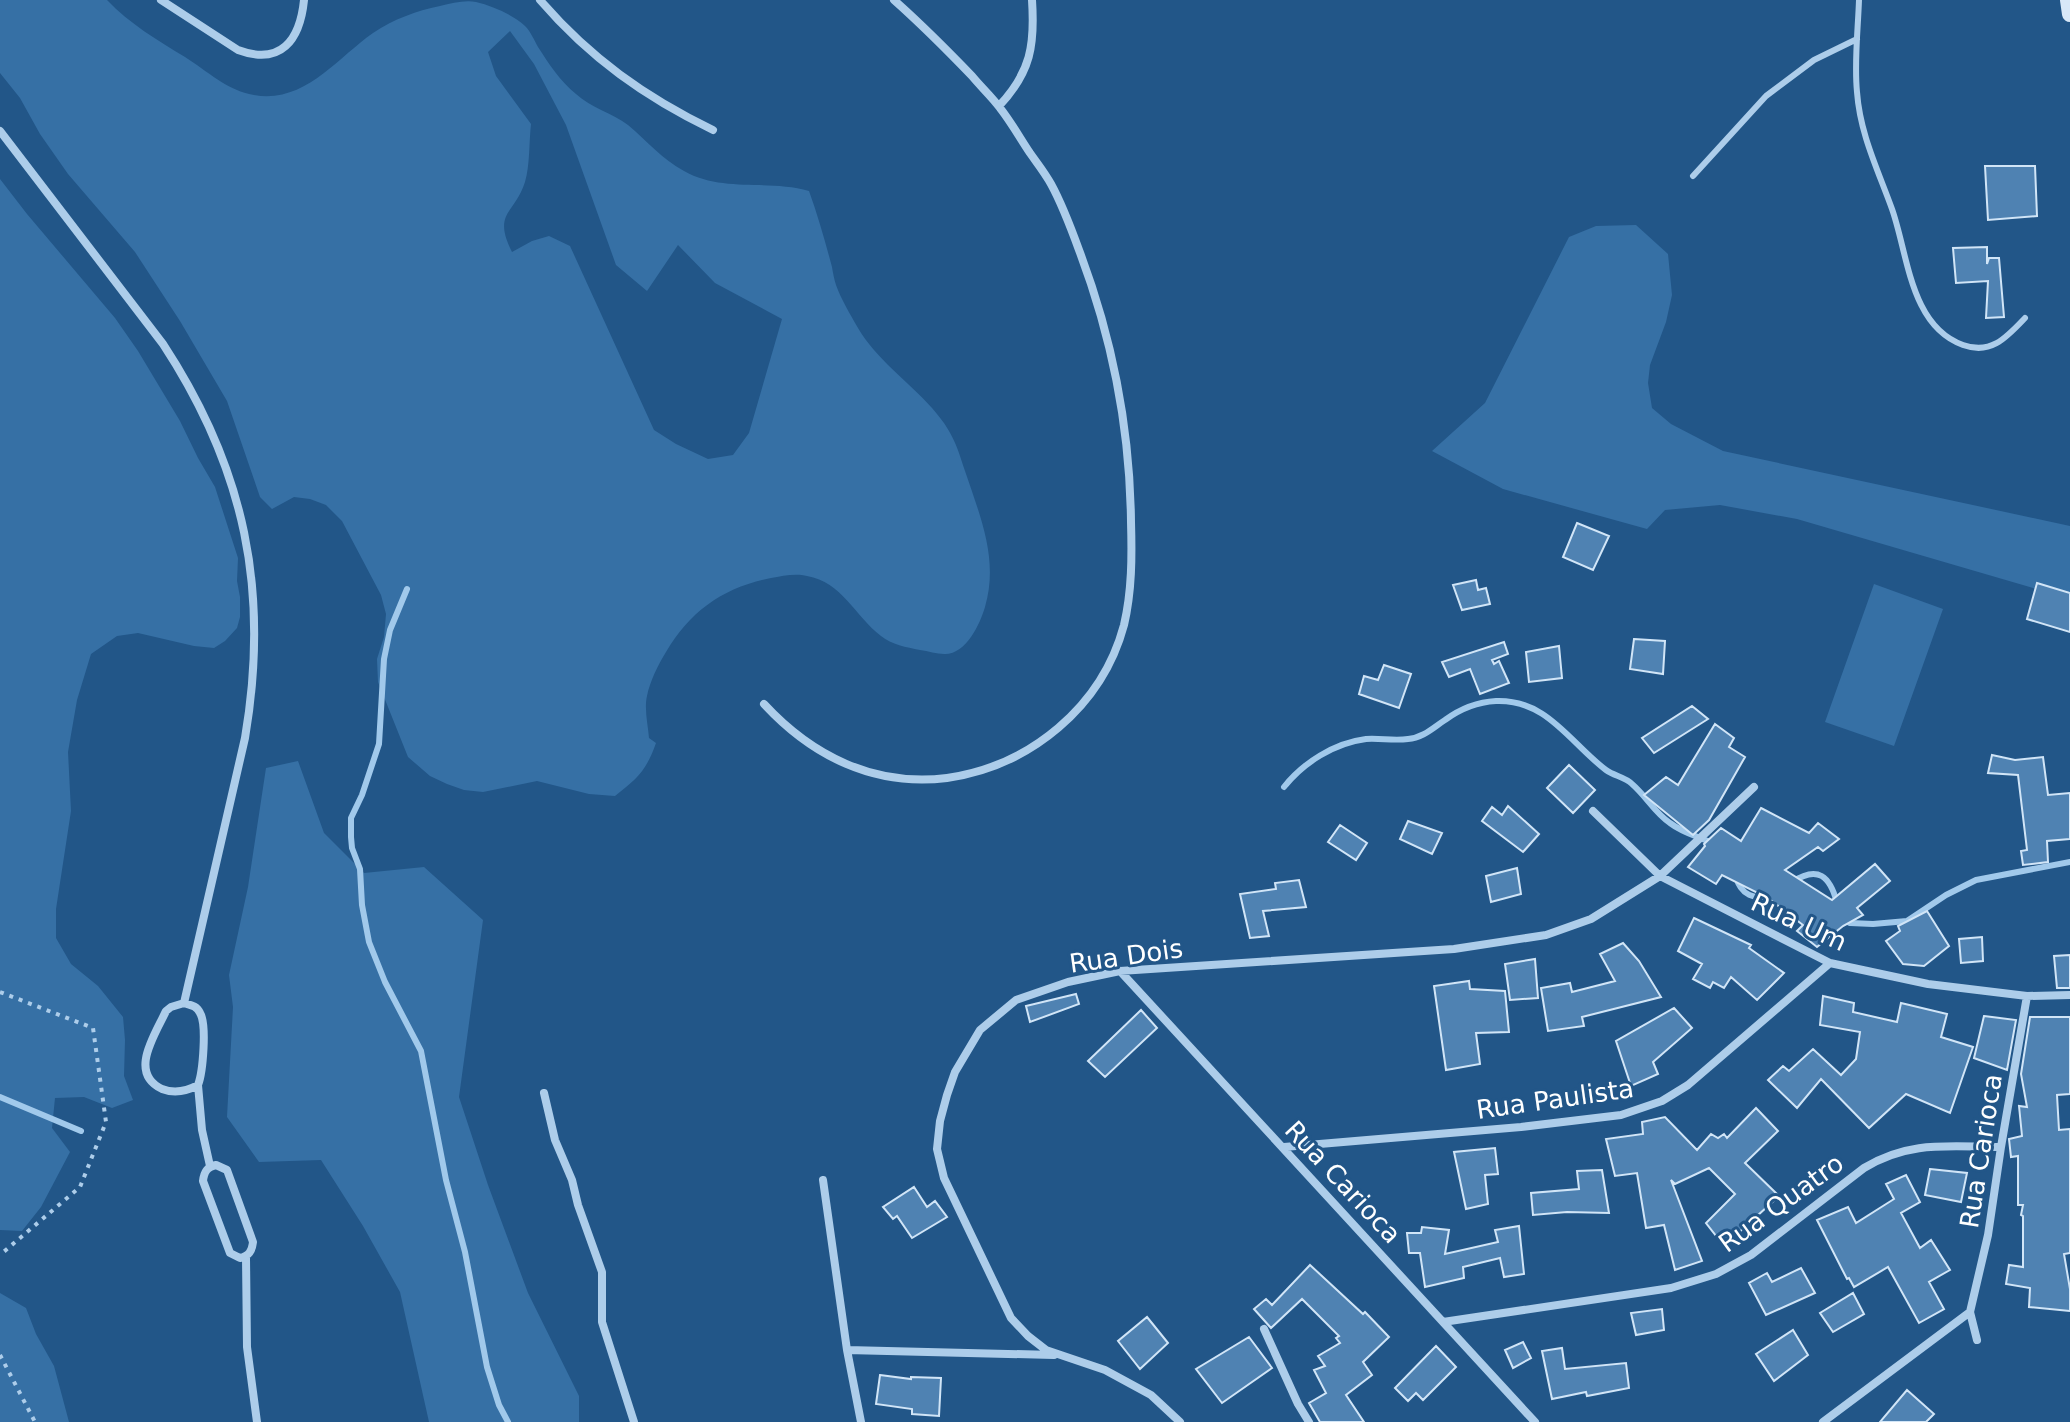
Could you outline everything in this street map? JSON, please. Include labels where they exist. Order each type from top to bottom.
[{"type":"main road","points":[[2068,0],[2070,14]]},
{"type":"street","points":[[161,0],[238,50],[260,55],[281,49],[296,35],[304,0]]},
{"type":"street","points":[[540,0],[583,45],[620,76],[649,96],[713,130]]},
{"type":"street","points":[[764,704],[799,738],[819,752],[853,767],[913,779],[962,776],[986,770],[1009,761],[1051,735],[1082,704],[1096,686],[1116,647],[1128,605],[1132,540],[1128,454],[1115,369],[1092,286],[1071,228],[1051,184],[999,106],[894,0]]},
{"type":"street","points":[[999,106],[1020,80],[1028,63],[1034,27],[1032,0]]},
{"type":"street","points":[[0,131],[182,373],[214,435],[234,489],[245,534],[256,636],[251,704],[184,1003]]},
{"type":"street","name":"Rua Dois","points":[[1180,1422],[1151,1395],[1105,1370],[1046,1350],[1011,1318],[944,1178],[937,1149],[940,1121],[955,1072],[980,1030],[1016,1000],[1055,986],[1120,971],[1454,949],[1546,935],[1591,919],[1660,876],[1754,787]]},
{"type":"street","name":"Rua Um","points":[[1593,811],[1660,876],[1830,963],[1928,984],[2027,996],[2070,995]]},
{"type":"street","name":"Rua Paulista","points":[[1284,1147],[1521,1127],[1621,1115],[1662,1101],[1688,1085],[1830,963]]},
{"type":"street","name":"Rua Carioca","points":[[1120,971],[1535,1422]]},
{"type":"street","name":"Rua Carioca","points":[[1977,1340],[1970,1312],[1988,1235],[2027,996]]},
{"type":"street","points":[[198,1085],[183,1091],[166,1090],[144,1073],[145,1059],[166,1011],[177,1004],[184,1003],[196,1008],[203,1019],[203,1074],[198,1085],[202,1130],[210,1166]]},
{"type":"street","points":[[544,1093],[555,1140],[572,1180],[602,1272],[602,1322],[634,1422]]},
{"type":"street","name":"Rua Quatro","points":[[1443,1322],[1671,1288],[1716,1274],[1751,1255],[1864,1168],[1895,1152],[1921,1147],[2001,1147]]},
{"type":"street","points":[[210,1166],[222,1166],[227,1170],[253,1242],[246,1257],[240,1258],[230,1253],[203,1181],[210,1166]]},
{"type":"street","points":[[823,1180],[847,1350],[861,1422]]},
{"type":"street","points":[[246,1257],[247,1347],[257,1422]]},
{"type":"street","points":[[1823,1422],[1970,1312]]},
{"type":"street","points":[[1264,1329],[1309,1422]]},
{"type":"street","points":[[847,1350],[1063,1356]]},
{"type":"lane","points":[[1859,0],[1857,91],[1862,128],[1892,210],[1915,290],[1926,313],[1938,330],[1973,349],[1989,347],[2005,338],[2025,318]]},
{"type":"lane","points":[[1693,176],[1766,96],[1814,60],[1857,39]]},
{"type":"path","points":[[0,992],[93,1028],[106,1122],[80,1187],[0,1255]]},
{"type":"path","points":[[0,1355],[35,1422]]},
{"type":"shaded area","points":[[0,0],[107,0],[144,31],[227,85],[244,93],[272,96],[304,86],[373,33],[414,13],[467,1],[496,8],[509,15],[527,28],[570,89],[588,103],[628,125],[684,171],[714,182],[809,191],[836,285],[855,323],[874,350],[939,416],[959,453],[982,521],[989,555],[989,589],[976,630],[965,644],[952,653],[910,648],[894,644],[881,636],[839,592],[819,579],[794,575],[754,582],[710,603],[675,637],[652,679],[646,701],[649,738],[656,743],[640,773],[615,796],[589,794],[537,781],[483,792],[464,790],[430,776],[408,757],[378,682],[377,659],[384,637],[386,614],[381,595],[342,521],[326,505],[310,499],[294,497],[272,509],[260,497],[227,401],[180,321],[135,252],[68,174],[20,98],[0,73]],"holes":[[[510,31],[534,64],[566,125],[616,265],[647,291],[678,245],[715,283],[782,319],[749,433],[733,455],[708,459],[654,430],[570,246],[549,236],[512,252],[506,239],[505,221],[525,182],[531,124],[496,76],[488,52]]]},
{"type":"shaded area","points":[[0,179],[115,318],[180,421],[215,487],[238,558],[240,597],[237,628],[214,648],[138,633],[117,636],[91,654],[77,700],[68,752],[71,811],[56,909],[56,938],[71,964],[98,986],[123,1017],[124,1076],[133,1100],[112,1108],[84,1097],[55,1098],[52,1128],[70,1152],[41,1207],[22,1231],[0,1230]]},
{"type":"shaded area","points":[[1636,225],[1668,254],[1672,295],[1650,365],[1648,383],[1652,408],[1671,424],[1723,451],[2070,526],[2070,596],[2043,591],[1797,519],[1720,505],[1665,510],[1647,529],[1503,489],[1432,451],[1485,403],[1569,237],[1596,226]]},
{"type":"shaded area","points":[[1874,584],[1943,609],[1894,746],[1825,722]]},
{"type":"shaded area","points":[[298,761],[324,833],[364,873],[424,867],[483,920],[459,1097],[528,1293],[579,1396],[579,1422],[429,1422],[400,1292],[321,1160],[259,1162],[227,1117],[233,1007],[229,975],[248,887],[266,768]]},
{"type":"shaded area","points":[[0,1293],[26,1308],[54,1366],[69,1422],[0,1422]]},
{"type":"building","points":[[1985,166],[2035,166],[2037,216],[1988,220]]},
{"type":"building","points":[[1987,247],[1987,264],[1989,258],[1999,258],[2004,317],[1986,318],[1988,281],[1956,283],[1953,248]]},
{"type":"building","points":[[1577,523],[1609,536],[1593,570],[1563,557]]},
{"type":"building","points":[[1476,580],[1478,590],[1486,588],[1490,604],[1462,610],[1453,585]]},
{"type":"building","points":[[2037,583],[2070,593],[2070,632],[2027,619]]},
{"type":"building","points":[[1634,639],[1665,641],[1663,674],[1630,669]]},
{"type":"building","points":[[1504,642],[1508,654],[1492,660],[1494,664],[1499,661],[1509,683],[1480,694],[1470,669],[1449,677],[1442,662]]},
{"type":"building","points":[[1559,646],[1562,678],[1529,682],[1526,652]]},
{"type":"building","points":[[1384,665],[1411,674],[1399,708],[1359,694],[1364,676],[1378,680]]},
{"type":"building","points":[[1692,706],[1708,719],[1654,753],[1642,738]]},
{"type":"building","points":[[1715,724],[1734,738],[1729,747],[1745,757],[1709,820],[1693,835],[1644,795],[1666,777],[1678,785]]},
{"type":"building","points":[[1992,755],[2015,760],[2043,757],[2048,795],[2070,793],[2070,839],[2047,841],[2048,862],[2023,865],[2021,851],[2027,850],[2018,775],[1988,773]]},
{"type":"building","points":[[1569,765],[1595,790],[1573,813],[1547,788]]},
{"type":"building","points":[[1508,806],[1539,834],[1523,852],[1482,821],[1492,807],[1502,815]]},
{"type":"building","points":[[1761,808],[1809,833],[1818,823],[1839,839],[1823,851],[1818,847],[1785,870],[1832,900],[1875,864],[1890,881],[1857,908],[1863,915],[1817,947],[1797,931],[1803,925],[1768,898],[1722,875],[1716,884],[1688,867],[1704,844],[1721,828],[1741,841]]},
{"type":"building","points":[[1408,821],[1442,833],[1432,854],[1400,839]]},
{"type":"building","points":[[1340,825],[1367,843],[1356,860],[1328,842]]},
{"type":"building","points":[[1517,868],[1521,894],[1491,902],[1486,876]]},
{"type":"building","points":[[1299,880],[1306,907],[1263,911],[1269,936],[1250,938],[1240,894],[1276,889],[1275,883]]},
{"type":"building","points":[[1927,911],[1949,946],[1924,966],[1903,964],[1886,941],[1900,931],[1898,926]]},
{"type":"building","points":[[1694,918],[1751,945],[1749,948],[1784,973],[1757,1000],[1731,977],[1724,988],[1713,982],[1710,988],[1693,979],[1702,964],[1678,951]]},
{"type":"building","points":[[1982,937],[1983,961],[1961,963],[1959,939]]},
{"type":"building","points":[[1623,943],[1639,961],[1661,997],[1582,1017],[1584,1026],[1548,1031],[1541,988],[1570,983],[1572,992],[1615,981],[1600,954]]},
{"type":"building","points":[[2070,955],[2070,988],[2057,988],[2054,956]]},
{"type":"building","points":[[1535,959],[1538,998],[1510,1000],[1505,964]]},
{"type":"building","points":[[1469,981],[1470,989],[1505,991],[1509,1032],[1476,1033],[1480,1064],[1446,1070],[1434,986]]},
{"type":"building","points":[[1076,994],[1079,1004],[1030,1022],[1026,1006]]},
{"type":"building","points":[[1823,996],[1854,1003],[1853,1012],[1897,1022],[1901,1003],[1947,1014],[1941,1037],[1973,1047],[1950,1113],[1906,1094],[1869,1128],[1821,1079],[1797,1108],[1768,1080],[1783,1066],[1789,1071],[1813,1049],[1841,1075],[1856,1059],[1860,1032],[1820,1025]]},
{"type":"building","points":[[1674,1008],[1692,1028],[1653,1062],[1658,1074],[1631,1086],[1616,1041]]},
{"type":"building","points":[[1141,1010],[1157,1028],[1105,1077],[1088,1061]]},
{"type":"building","points":[[1984,1016],[2016,1020],[2007,1070],[1974,1058]]},
{"type":"building","points":[[2030,1017],[2070,1017],[2070,1094],[2057,1095],[2059,1130],[2070,1129],[2070,1253],[2064,1254],[2070,1311],[2029,1307],[2030,1288],[2006,1284],[2009,1265],[2023,1267],[2023,1205],[2018,1205],[2018,1156],[2011,1157],[2009,1139],[2022,1136],[2019,1106],[2027,1107],[2021,1074]]},
{"type":"building","points":[[1756,1108],[1778,1131],[1745,1163],[1779,1196],[1724,1246],[1706,1223],[1735,1194],[1709,1168],[1675,1184],[1671,1180],[1702,1261],[1675,1270],[1664,1225],[1646,1228],[1637,1173],[1615,1176],[1606,1139],[1643,1134],[1642,1122],[1665,1117],[1697,1150],[1711,1134],[1718,1138],[1724,1134],[1727,1138]]},
{"type":"building","points":[[1495,1148],[1498,1174],[1485,1175],[1488,1204],[1466,1209],[1454,1152]]},
{"type":"building","points":[[1930,1169],[1967,1173],[1961,1202],[1925,1195]]},
{"type":"building","points":[[1602,1170],[1609,1213],[1533,1215],[1531,1193],[1579,1189],[1577,1171]]},
{"type":"building","points":[[1906,1175],[1920,1202],[1901,1213],[1920,1248],[1931,1240],[1950,1270],[1929,1282],[1944,1309],[1919,1323],[1888,1267],[1854,1287],[1817,1220],[1848,1207],[1856,1223],[1894,1199],[1886,1184]]},
{"type":"building","points":[[914,1187],[927,1207],[935,1201],[947,1217],[912,1238],[897,1216],[893,1219],[883,1207]]},
{"type":"building","points":[[1519,1226],[1524,1274],[1504,1277],[1500,1258],[1463,1267],[1464,1278],[1425,1287],[1420,1253],[1409,1253],[1407,1233],[1421,1233],[1422,1227],[1449,1230],[1445,1254],[1498,1242],[1495,1230]]},
{"type":"building","points":[[1310,1265],[1389,1337],[1363,1362],[1372,1375],[1346,1395],[1364,1422],[1320,1422],[1309,1403],[1326,1393],[1314,1370],[1325,1366],[1318,1356],[1340,1343],[1336,1338],[1339,1336],[1302,1299],[1271,1328],[1254,1309],[1266,1299],[1272,1305]]},
{"type":"building","points":[[1801,1268],[1815,1293],[1766,1315],[1749,1283],[1767,1273],[1772,1282]]},
{"type":"building","points":[[1853,1293],[1864,1314],[1833,1332],[1820,1313]]},
{"type":"building","points":[[1662,1309],[1664,1330],[1636,1335],[1631,1313]]},
{"type":"building","points":[[1147,1317],[1168,1343],[1140,1369],[1118,1341]]},
{"type":"building","points":[[1793,1330],[1808,1355],[1774,1381],[1756,1354]]},
{"type":"building","points":[[1249,1337],[1272,1368],[1222,1403],[1196,1369]]},
{"type":"building","points":[[1523,1342],[1531,1358],[1513,1368],[1505,1350]]},
{"type":"building","points":[[1436,1346],[1456,1367],[1423,1400],[1416,1393],[1408,1401],[1395,1388]]},
{"type":"building","points":[[1562,1348],[1565,1369],[1626,1363],[1629,1388],[1552,1399],[1542,1351]]},
{"type":"building","points":[[880,1375],[911,1379],[941,1378],[939,1416],[912,1414],[912,1409],[876,1404]]},
{"type":"building","points":[[1907,1390],[1934,1414],[1926,1422],[1880,1422]]},
{"type":"waterway","points":[[407,589],[390,630],[384,659],[379,744],[351,818],[352,848],[360,869],[362,905],[369,942],[385,982],[421,1051],[487,1367],[508,1422]]},
{"type":"waterway","points":[[1284,787],[1310,762],[1342,745],[1366,739],[1413,738],[1469,707],[1496,701],[1514,702],[1530,707],[1557,725],[1606,770],[1632,784],[1670,823],[1714,844]]},
{"type":"waterway","points":[[1844,920],[1873,924],[1907,921],[1946,895],[1976,880],[2070,862]]},
{"type":"waterway","points":[[1792,882],[1809,874],[1822,876],[1831,886],[1837,903]]},
{"type":"waterway","points":[[1736,876],[1741,888],[1749,895],[1773,895]]},
{"type":"waterway","points":[[0,1097],[81,1131]]}]
